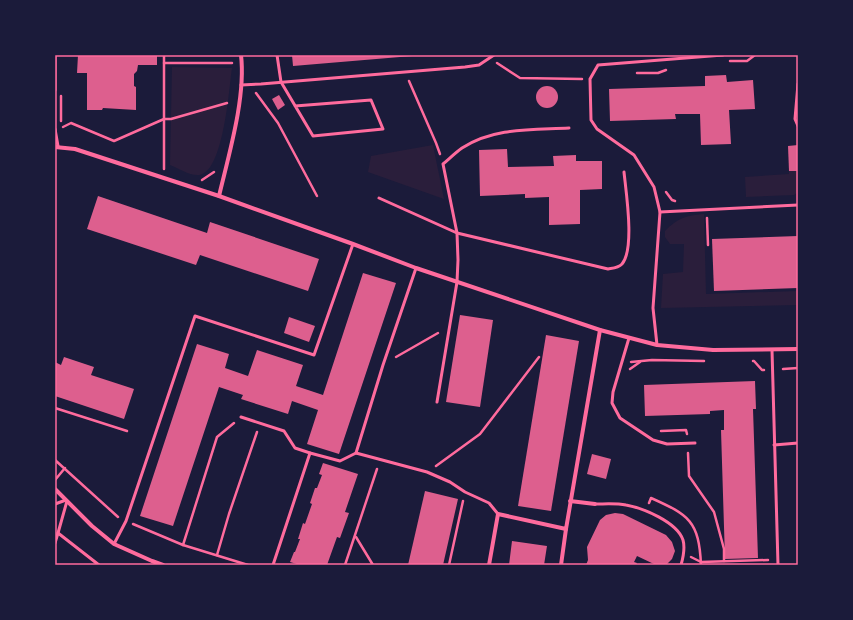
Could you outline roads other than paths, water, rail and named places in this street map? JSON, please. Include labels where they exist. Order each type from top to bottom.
[{"type":"street","points":[[220,196],[236,121],[241,85],[241,55]]},
{"type":"street","points":[[56,147],[75,149],[220,196],[416,268],[600,330],[629,338],[657,345],[713,350],[798,349]]},
{"type":"street","points":[[561,565],[570,501],[600,330]]},
{"type":"street","points":[[55,489],[92,526],[114,544],[163,565]]},
{"type":"street","points":[[570,501],[595,504]]},
{"type":"street","points":[[489,565],[498,514],[566,529]]},
{"type":"lane","points":[[55,55],[55,90]]},
{"type":"lane","points":[[277,55],[281,82],[295,106],[313,136],[383,130],[371,100],[295,106]]},
{"type":"lane","points":[[241,85],[472,66],[479,64],[494,55]]},
{"type":"lane","points":[[657,345],[654,308],[660,212],[654,187],[634,155],[597,129],[591,120],[590,79],[598,65],[723,55]]},
{"type":"lane","points":[[798,84],[795,119],[798,126]]},
{"type":"lane","points":[[437,402],[457,282],[458,260],[457,233],[443,164],[462,148],[498,133],[570,128]]},
{"type":"lane","points":[[55,129],[56,147]]},
{"type":"lane","points":[[379,198],[457,233],[608,269],[616,268],[623,263],[627,255],[629,228],[624,172]]},
{"type":"lane","points":[[660,212],[798,205]]},
{"type":"lane","points":[[114,544],[126,521],[195,316],[314,355],[353,244]]},
{"type":"lane","points":[[356,453],[383,365],[416,268]]},
{"type":"lane","points":[[629,338],[613,392],[612,403],[620,418],[653,440],[666,444],[695,443]]},
{"type":"lane","points":[[772,350],[778,565]]},
{"type":"lane","points":[[242,417],[284,431],[295,448],[310,453],[340,461],[356,453],[428,472],[450,482],[465,492],[489,504],[498,514]]},
{"type":"lane","points":[[774,445],[798,444]]},
{"type":"lane","points":[[273,565],[310,453]]},
{"type":"lane","points":[[55,504],[67,500]]},
{"type":"lane","points":[[55,543],[67,500]]},
{"type":"lane","points":[[595,504],[626,505],[670,523],[678,531],[683,541],[682,565]]},
{"type":"lane","points":[[58,533],[99,565]]}]
